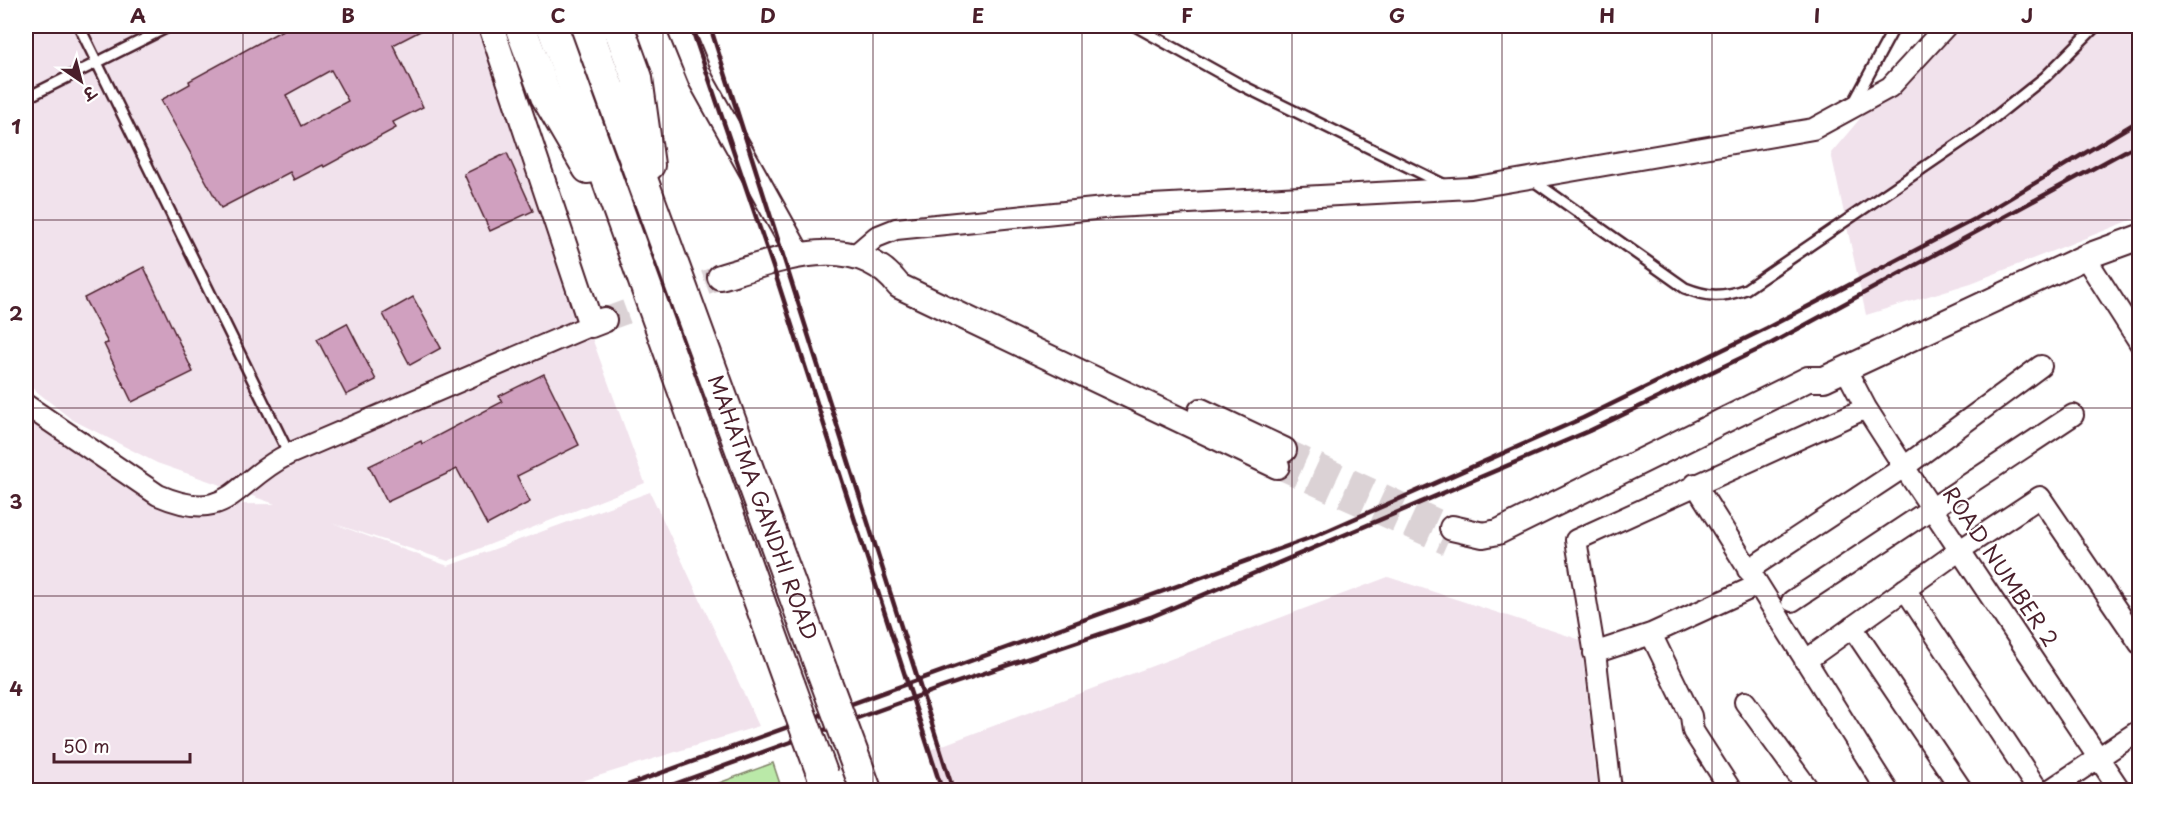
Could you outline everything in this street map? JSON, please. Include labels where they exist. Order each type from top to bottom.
[{"type":"main road","points":[[520,26],[546,96],[629,238]]},
{"type":"main road","points":[[552,26],[629,238]]},
{"type":"main road","points":[[586,26],[658,224]]},
{"type":"main road","points":[[618,26],[637,78],[658,224]]},
{"type":"main road","name":"MAHATMA GANDHI ROAD","points":[[658,224],[861,778]]},
{"type":"main road","name":"MAHATMA GANDHI ROAD","points":[[629,238],[825,783]]},
{"type":"street","points":[[26,405],[158,495],[181,505],[214,506],[229,498],[269,464],[289,454],[598,323],[491,26]]},
{"type":"street","points":[[679,26],[701,80],[798,254]]},
{"type":"street","points":[[855,255],[876,237],[896,229],[1114,207],[1452,189],[1813,129],[1890,87],[1946,26]]},
{"type":"street","points":[[1450,536],[1498,532],[1808,379],[1834,374],[2085,257],[2139,237]]},
{"type":"street","points":[[720,277],[798,254],[838,251],[855,255],[890,275],[905,272],[1280,458]]},
{"type":"street","points":[[2085,257],[2139,343]]},
{"type":"street","points":[[1594,653],[1651,633],[1753,578],[2041,366]]},
{"type":"street","name":"ROAD NUMBER 2","points":[[1834,374],[1866,408],[2120,790]]},
{"type":"street","points":[[1611,790],[1594,653],[1576,540],[1866,408]]},
{"type":"street","points":[[1792,601],[2073,415]]},
{"type":"street","points":[[1695,484],[1887,790]]},
{"type":"street","points":[[1804,661],[1960,550],[2040,497],[2139,644]]},
{"type":"street","points":[[1905,589],[2038,790]]},
{"type":"street","points":[[1852,627],[1962,790]]},
{"type":"street","points":[[1651,633],[1691,716],[1693,731],[1731,790]]},
{"type":"street","points":[[1745,702],[1809,790]]},
{"type":"street","points":[[2050,790],[2139,730]]},
{"type":"lane","points":[[79,26],[289,454]]},
{"type":"lane","points":[[26,98],[170,26]]},
{"type":"lane","points":[[1135,26],[1243,86],[1452,189]]},
{"type":"lane","points":[[1850,109],[1895,26]]},
{"type":"lane","points":[[1529,178],[1684,288],[1707,296],[1726,296],[1756,282],[1980,129],[2045,77],[2096,26]]},
{"type":"shaded area","points":[[26,26],[478,26],[645,483],[448,561],[332,523],[448,566],[650,492],[759,726],[553,790],[26,790],[26,402],[161,505],[275,504],[157,463],[71,419],[26,383]]},
{"type":"shaded area","points":[[1938,26],[2139,26],[2139,217],[1971,283],[1866,315],[1831,153]]},
{"type":"shaded area","points":[[1388,577],[1581,640],[1598,790],[939,790],[927,751]]},
{"type":"green space","points":[[773,763],[782,790],[700,790]]},
{"type":"building","points":[[290,26],[430,26],[393,45],[423,107],[393,122],[396,128],[324,167],[323,165],[294,180],[290,172],[221,208],[161,100],[190,84],[189,81]],"holes":[[[331,70],[348,101],[301,126],[286,95]]]},
{"type":"building","points":[[507,153],[533,211],[490,231],[464,174]]},
{"type":"building","points":[[144,267],[193,372],[132,402],[104,344],[108,343],[84,298]]},
{"type":"building","points":[[413,297],[441,348],[410,365],[383,314]]},
{"type":"building","points":[[347,323],[376,380],[346,395],[317,339]]},
{"type":"building","points":[[544,374],[579,445],[517,476],[530,502],[487,525],[457,469],[387,502],[369,466],[421,441],[422,444],[502,402],[499,396]]},
{"type":"tunnel","points":[[604,320],[720,277]]},
{"type":"tunnel","points":[[1284,450],[1452,528]]},
{"type":"tunnel","points":[[1277,466],[1447,543]]},
{"type":"railway","points":[[691,26],[773,267],[942,790]]},
{"type":"railway","points":[[710,26],[953,790]]},
{"type":"railway","points":[[614,790],[1315,536],[1583,418],[1767,328],[1975,219],[2140,120]]},
{"type":"railway","points":[[658,790],[946,686],[1151,617],[1589,431],[1772,343],[2140,143]]}]
